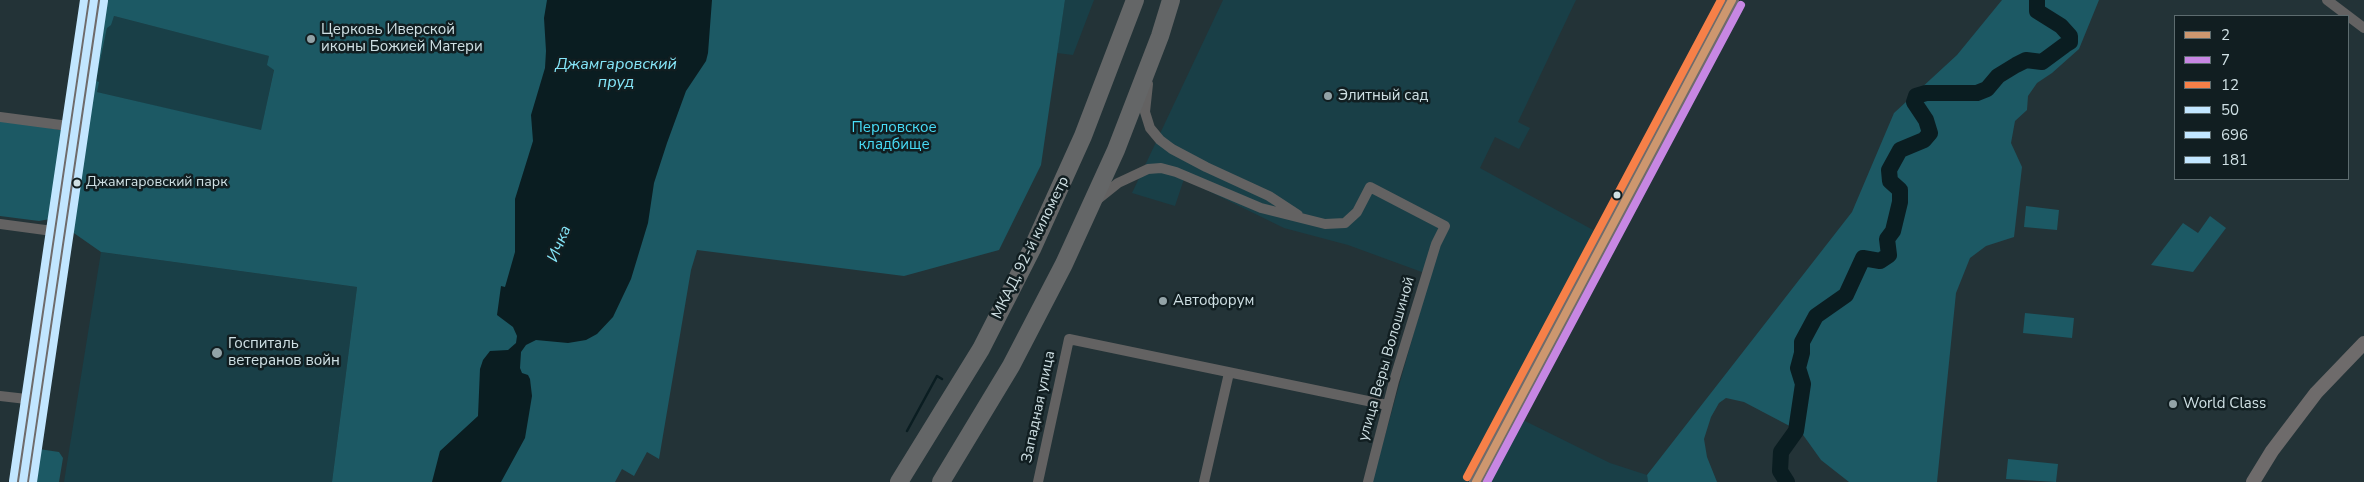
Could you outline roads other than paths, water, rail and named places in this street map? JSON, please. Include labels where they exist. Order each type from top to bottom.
[{"type":"highway","name":"МКАД, 92-й километр","points":[[899,482],[980,349],[1032,249],[1084,136],[1135,0]]},
{"type":"highway","points":[[941,482],[1011,366],[1064,264],[1116,150],[1160,36],[1171,0]]},
{"type":"street","points":[[23,482],[94,0]]},
{"type":"street","points":[[1476,482],[1732,0]]},
{"type":"street","points":[[2327,0],[2347,15]]},
{"type":"street","points":[[2349,17],[2364,28]]},
{"type":"street","points":[[1160,36],[1146,93],[1145,112],[1150,128],[1160,140],[1172,149],[1269,196],[1305,220]]},
{"type":"street","points":[[0,117],[76,127]]},
{"type":"street","points":[[1089,208],[1118,183],[1148,169],[1161,168],[1176,172],[1261,208],[1305,220]]},
{"type":"street","name":"улица Веры Волошиной","points":[[1305,220],[1325,224],[1345,223],[1357,212],[1370,187],[1445,226],[1436,244],[1387,405],[1368,482]]},
{"type":"street","points":[[0,224],[60,232]]},
{"type":"street","name":"Западная улица","points":[[1038,482],[1069,339],[1230,372]]},
{"type":"street","points":[[2252,482],[2272,451],[2316,393],[2364,343]]},
{"type":"street","points":[[1204,482],[1230,372],[1387,405]]},
{"type":"street","points":[[0,396],[35,400]]},
{"type":"water","name":"Джамгаровский пруд","points":[[547,0],[712,0],[708,53],[706,61],[686,91],[667,143],[654,183],[648,223],[631,279],[613,317],[597,334],[586,340],[568,343],[536,340],[526,345],[521,352],[520,368],[522,373],[528,375],[530,379],[532,396],[525,438],[501,482],[432,482],[440,451],[478,416],[480,369],[483,360],[490,351],[508,350],[516,343],[517,336],[513,327],[497,315],[501,286],[505,287],[515,252],[515,199],[533,141],[531,115],[545,68],[544,18]]},
{"type":"waterway","points":[[1787,482],[1780,471],[1781,452],[1796,431],[1803,384],[1798,368],[1802,353],[1802,342],[1816,316],[1846,295],[1863,258],[1880,261],[1889,255],[1887,239],[1893,231],[1900,202],[1900,190],[1890,181],[1889,170],[1900,150],[1924,140],[1930,133],[1926,120],[1914,102],[1916,96],[1926,93],[1977,93],[1987,89],[1998,76],[2016,65],[2026,60],[2042,62],[2070,42],[2070,36],[2061,26],[2037,11],[2037,0]]},
{"type":"waterway","points":[[907,431],[937,376],[942,379]]},
{"type":"place","name":"Церковь Иверской иконы Божией Матери","points":[[311,39]]},
{"type":"place","name":"Элитный сад","points":[[1328,96]]},
{"type":"place","name":"Джамгаровский парк","points":[[77,183]]},
{"type":"place","name":"Автофорум","points":[[1163,301]]},
{"type":"place","name":"Госпиталь ветеранов войн","points":[[217,353]]},
{"type":"place","name":"World Class","points":[[2173,404]]},
{"type":"park label","name":"Перловское кладбище","points":[[894,136]]},
{"type":"water label","name":"Ичка","points":[[560,244]]}]
